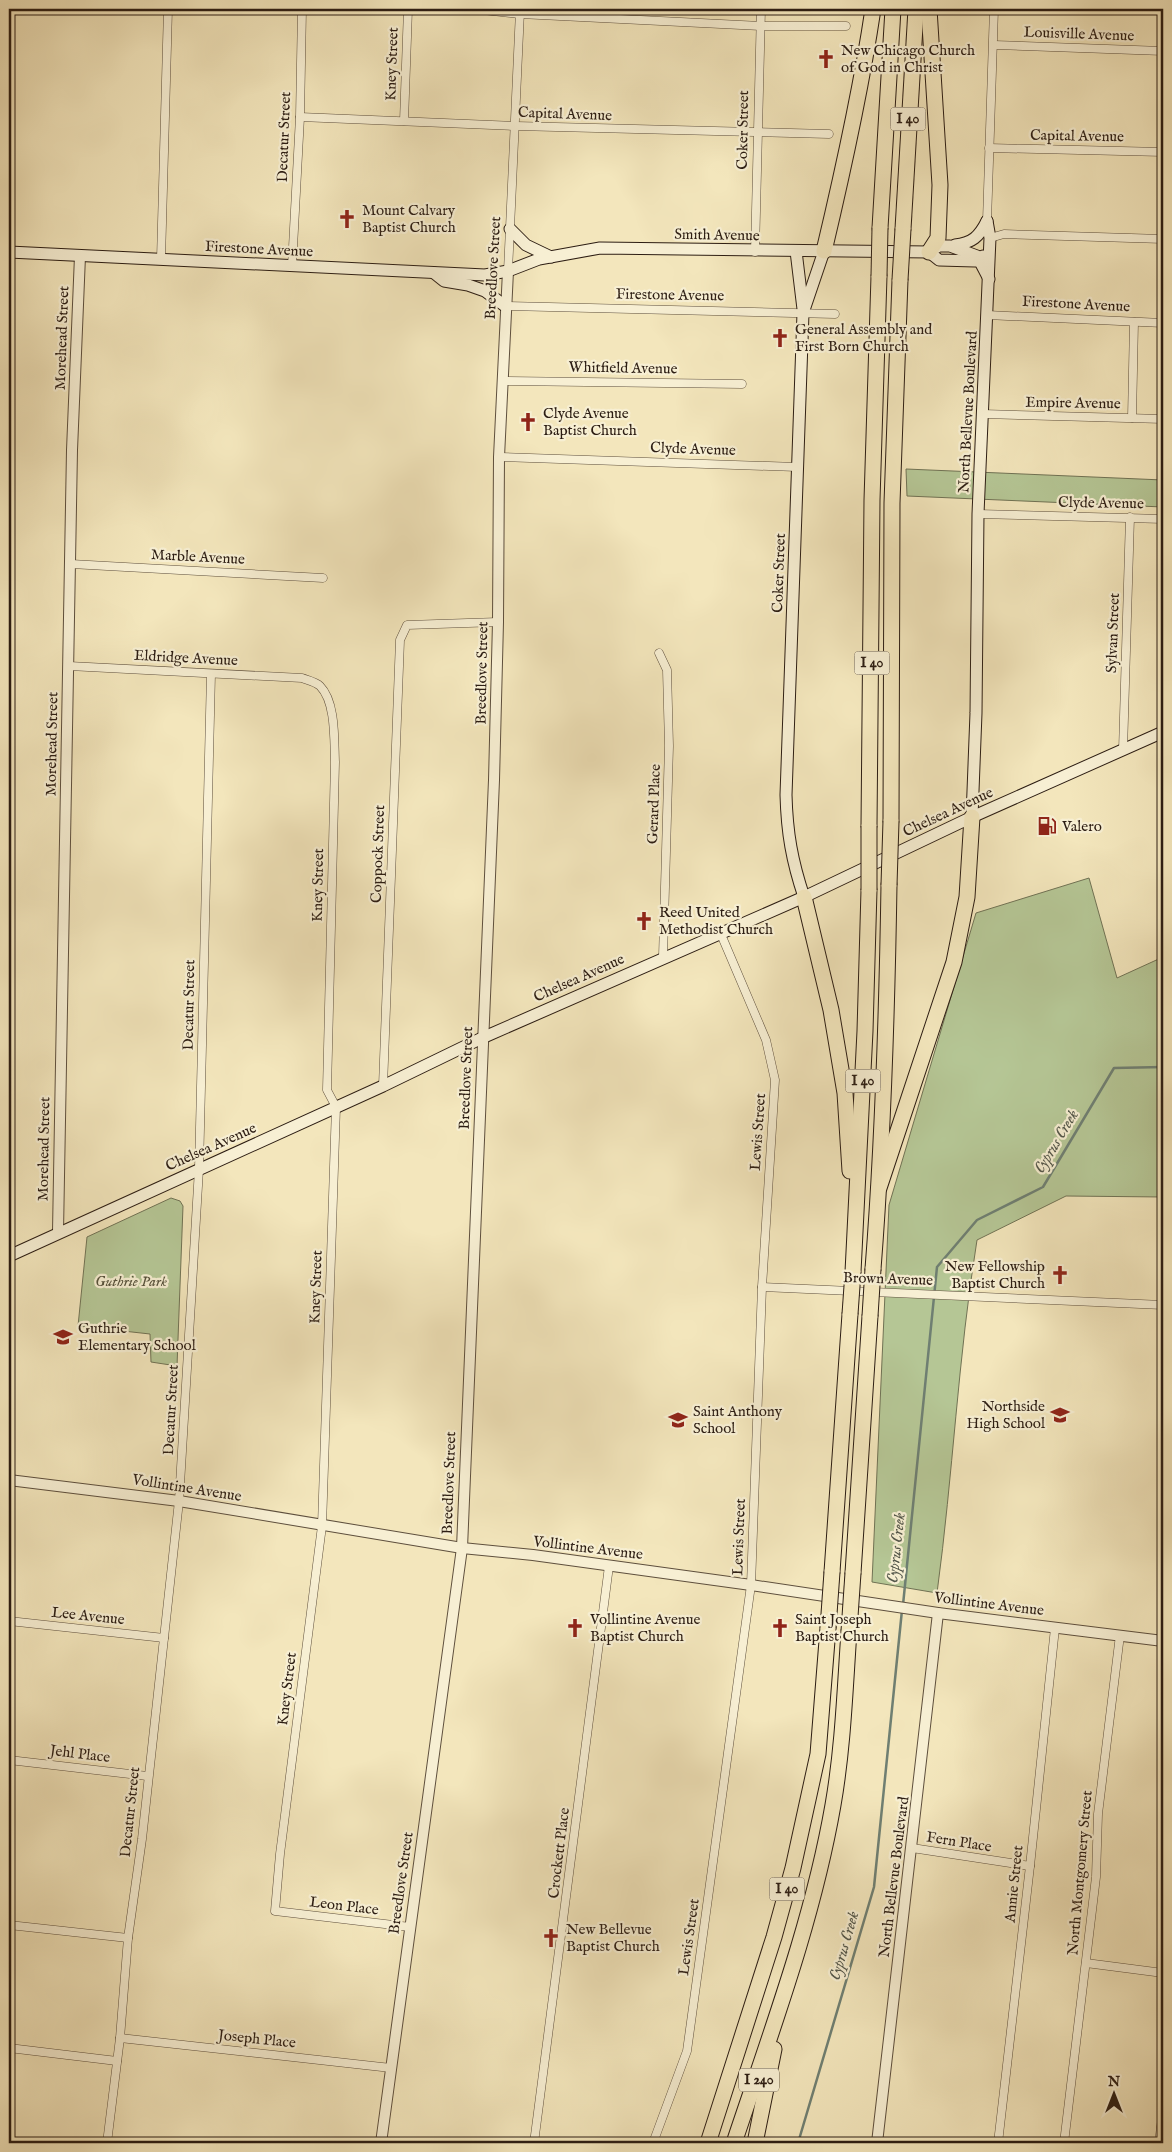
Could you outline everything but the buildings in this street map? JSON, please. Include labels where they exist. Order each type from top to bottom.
[{"type":"highway","points":[[824,251],[842,176],[867,50],[872,9]]},
{"type":"highway","name":"I 40","points":[[708,2143],[774,1937],[793,1868],[818,1754],[855,1244],[865,1031],[872,500],[880,228],[893,9]]},
{"type":"highway","name":"I 40","points":[[734,2143],[786,1987],[815,1886],[833,1804],[849,1631],[879,1188],[886,1030],[891,821],[892,503],[900,280],[916,9]]},
{"type":"highway","points":[[928,9],[940,185],[938,238],[929,252]]},
{"type":"highway","points":[[879,1188],[954,962],[967,897],[972,817]]},
{"type":"highway","points":[[804,897],[831,1010],[845,1093],[855,1244]]},
{"type":"highway","points":[[755,2143],[786,1987]]},
{"type":"highway","name":"I 240","points":[[742,2143],[776,2016]]},
{"type":"main road","name":"Smith Avenue","points":[[508,271],[551,257],[579,251],[623,248],[755,252],[929,252],[939,246],[972,242],[981,234],[986,222]]},
{"type":"main road","name":"North Bellevue Boulevard","points":[[972,817],[976,713],[978,514],[990,242],[986,222]]},
{"type":"main road","points":[[510,229],[526,245],[551,257]]},
{"type":"main road","points":[[980,259],[990,242]]},
{"type":"main road","points":[[950,246],[971,252],[980,259],[989,278]]},
{"type":"main road","points":[[796,251],[803,313]]},
{"type":"main road","name":"Coker Street","points":[[804,897],[796,874],[787,830],[786,795],[803,313],[824,251]]},
{"type":"main road","name":"Firestone Avenue","points":[[9,252],[485,275],[508,271]]},
{"type":"main road","name":"Smith Avenue","points":[[929,252],[939,260],[980,259]]},
{"type":"main road","points":[[434,273],[444,281],[468,285],[486,291],[505,306]]},
{"type":"main road","name":"Chelsea Avenue","points":[[9,1256],[58,1232],[383,1086],[482,1038],[720,932],[804,897],[972,817],[1163,732]]},
{"type":"street","points":[[161,259],[168,9]]},
{"type":"street","name":"Decatur Street","points":[[292,266],[300,117],[302,9]]},
{"type":"street","name":"Kney Street","points":[[404,120],[408,9]]},
{"type":"street","points":[[474,9],[761,26],[846,26]]},
{"type":"street","name":"Coker Street","points":[[755,252],[761,9]]},
{"type":"street","name":"North Bellevue Boulevard","points":[[986,222],[994,9]]},
{"type":"street","name":"Breedlove Street","points":[[381,2143],[462,1548],[482,1038],[494,790],[499,457],[520,11]]},
{"type":"street","name":"Louisville Avenue","points":[[994,45],[1163,51]]},
{"type":"street","name":"Capital Avenue","points":[[300,117],[516,126],[829,134]]},
{"type":"street","name":"Capital Avenue","points":[[989,148],[1163,152]]},
{"type":"street","points":[[990,242],[1004,234],[1163,239]]},
{"type":"street","name":"Morehead Street","points":[[58,1232],[72,450],[80,256]]},
{"type":"street","name":"Firestone Avenue","points":[[505,306],[835,314]]},
{"type":"street","name":"Firestone Avenue","points":[[988,315],[1163,323]]},
{"type":"street","points":[[1132,418],[1134,322]]},
{"type":"street","name":"Whitfield Avenue","points":[[504,380],[742,384]]},
{"type":"street","name":"Empire Avenue","points":[[983,414],[1163,419]]},
{"type":"street","name":"Clyde Avenue","points":[[499,457],[797,467]]},
{"type":"street","name":"Clyde Avenue","points":[[978,514],[1163,519]]},
{"type":"street","name":"Sylvan Street","points":[[1123,750],[1130,517]]},
{"type":"street","name":"Marble Avenue","points":[[71,564],[323,578]]},
{"type":"street","name":"Coppock Street","points":[[383,1086],[400,640],[407,625],[498,622]]},
{"type":"street","name":"Gerard Place","points":[[659,653],[667,670],[670,746],[663,957]]},
{"type":"street","name":"Eldridge Avenue","points":[[69,666],[302,678]]},
{"type":"street","name":"Decatur Street","points":[[107,2143],[120,2038],[128,1938],[142,1839],[179,1501],[199,1169],[211,674]]},
{"type":"street","name":"Kney Street","points":[[275,1911],[280,1854],[322,1526],[336,1107],[327,1090],[335,762],[334,725],[329,703],[320,686],[302,678]]},
{"type":"street","name":"Lewis Street","points":[[653,2143],[687,2051],[751,1585],[762,1287],[775,1080],[766,1040],[720,932]]},
{"type":"street","name":"Brown Avenue","points":[[762,1287],[1163,1305]]},
{"type":"street","name":"Vollintine Avenue","points":[[9,1480],[179,1501],[462,1548],[751,1585],[938,1613],[1163,1641]]},
{"type":"street","name":"Crockett Place","points":[[534,2143],[609,1566]]},
{"type":"street","name":"North Bellevue Boulevard","points":[[877,2143],[938,1613]]},
{"type":"street","name":"Lee Avenue","points":[[9,1621],[164,1638]]},
{"type":"street","name":"Annie Street","points":[[998,2143],[1055,1628]]},
{"type":"street","name":"North Montgomery Street","points":[[1064,2143],[1096,1877],[1098,1814],[1120,1635]]},
{"type":"street","name":"Jehl Place","points":[[9,1760],[148,1776]]},
{"type":"street","name":"Fern Place","points":[[912,1848],[1030,1866]]},
{"type":"street","name":"Leon Place","points":[[275,1911],[410,1927]]},
{"type":"street","points":[[9,1925],[128,1938]]},
{"type":"street","points":[[1086,1963],[1163,1973]]},
{"type":"street","name":"Joseph Place","points":[[120,2038],[392,2068]]},
{"type":"street","points":[[9,2048],[117,2061]]},
{"type":"street","points":[[1159,2143],[1163,2110]]},
{"type":"green space","points":[[906,469],[1163,480],[1163,507],[907,496]]},
{"type":"green space","points":[[1089,878],[1117,978],[1163,957],[1163,1197],[1066,1196],[977,1240],[965,1328],[937,1593],[872,1582],[889,1205],[976,913]]},
{"type":"green space","name":"Guthrie Park","points":[[171,1198],[180,1201],[183,1206],[177,1366],[151,1362],[150,1334],[78,1326],[87,1237]]},
{"type":"waterway","name":"Cyprus Creek","points":[[903,1605],[937,1267],[977,1220],[1043,1187],[1114,1068],[1163,1067]]},
{"type":"waterway","name":"Cyprus Creek","points":[[798,2143],[874,1887],[902,1610]]},
{"type":"place","name":"New Chicago Church of God in Christ","points":[[826,59]]},
{"type":"place","name":"Mount Calvary Baptist Church","points":[[347,219]]},
{"type":"place","name":"General Assembly and First Born Church","points":[[780,338]]},
{"type":"place","name":"Clyde Avenue Baptist Church","points":[[528,422]]},
{"type":"place","name":"Valero","points":[[1047,826]]},
{"type":"place","name":"Reed United Methodist Church","points":[[644,921]]},
{"type":"place","name":"New Fellowship Baptist Church","points":[[1060,1275]]},
{"type":"place","name":"Guthrie Elementary School","points":[[63,1337]]},
{"type":"place","name":"Northside High School","points":[[1060,1415]]},
{"type":"place","name":"Saint Anthony School","points":[[678,1420]]},
{"type":"place","name":"Vollintine Avenue Baptist Church","points":[[575,1628]]},
{"type":"place","name":"Saint Joseph Baptist Church","points":[[780,1628]]},
{"type":"place","name":"New Bellevue Baptist Church","points":[[551,1938]]}]
